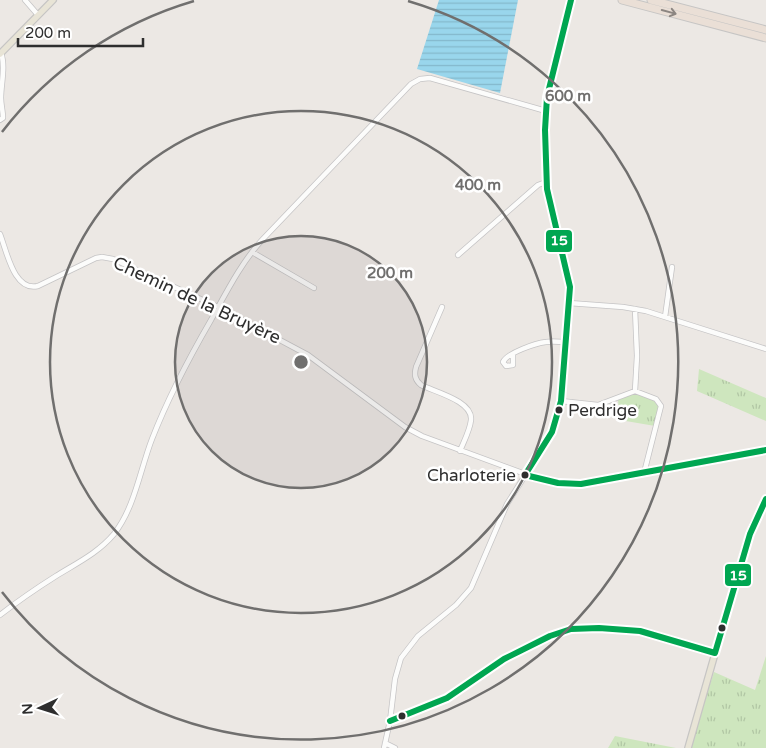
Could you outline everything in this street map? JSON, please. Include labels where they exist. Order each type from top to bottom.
[{"type":"highway","points":[[622,0],[766,38]]},
{"type":"highway","points":[[651,0],[766,30]]},
{"type":"main road","points":[[0,54],[54,0]]},
{"type":"main road","points":[[688,748],[748,539],[766,499]]},
{"type":"street","points":[[25,0],[38,15]]},
{"type":"street","points":[[395,748],[385,745],[395,679],[401,658],[418,636],[456,605],[471,588],[504,510],[554,429],[558,418],[569,303],[568,278],[546,182],[546,111],[552,73],[570,0]]},
{"type":"street","points":[[0,54],[3,62],[1,99],[3,118],[0,120]]},
{"type":"street","points":[[0,615],[49,580],[92,554],[108,541],[118,528],[128,508],[162,415],[189,360],[218,307],[252,252],[416,81],[430,78],[546,111]]},
{"type":"street","points":[[458,255],[538,185],[546,182]]},
{"type":"street","name":"Chemin de la Bruyère","points":[[0,234],[18,279],[27,287],[38,286],[91,260],[108,258],[218,307],[308,355],[406,427],[422,436],[525,474],[558,483],[581,484],[766,450]]},
{"type":"street","points":[[252,252],[314,288]]},
{"type":"street","points":[[665,317],[672,267]]},
{"type":"street","points":[[569,303],[635,309],[766,349]]},
{"type":"street","points":[[442,307],[414,374],[416,380],[421,385],[463,404],[469,410],[471,415],[470,425],[460,451]]},
{"type":"street","points":[[635,309],[637,356],[635,391]]},
{"type":"street","points":[[513,354],[540,343],[551,341],[566,342]]},
{"type":"street","points":[[561,401],[598,405],[635,391],[656,399],[661,406],[644,473]]},
{"type":"street","points":[[390,721],[447,698],[504,659],[550,636],[571,629],[599,628],[640,631],[715,653]]},
{"type":"green space","points":[[699,369],[766,398],[766,421],[697,391]]},
{"type":"green space","points":[[632,394],[647,396],[659,405],[660,408],[655,426],[620,420],[618,400]]},
{"type":"green space","points":[[766,656],[766,748],[689,748],[714,672],[755,690]]},
{"type":"green space","points":[[615,736],[676,748],[608,748]]},
{"type":"water","points":[[439,0],[518,0],[500,93],[417,69]]},
{"type":"transit line","name":"15","points":[[525,475],[552,432],[561,401],[570,287],[547,189],[545,130],[547,97],[571,0]]},
{"type":"transit line","name":"15","points":[[525,475],[558,483],[581,484],[766,450]]},
{"type":"transit line","name":"15","points":[[715,653],[750,534],[766,499]]},
{"type":"transit line","name":"15","points":[[390,721],[447,698],[504,659],[550,636],[571,629],[599,628],[640,631],[715,653]]},
{"type":"place","name":"Perdrige","points":[[559,410]]},
{"type":"place","name":"Charloterie","points":[[525,475]]}]
